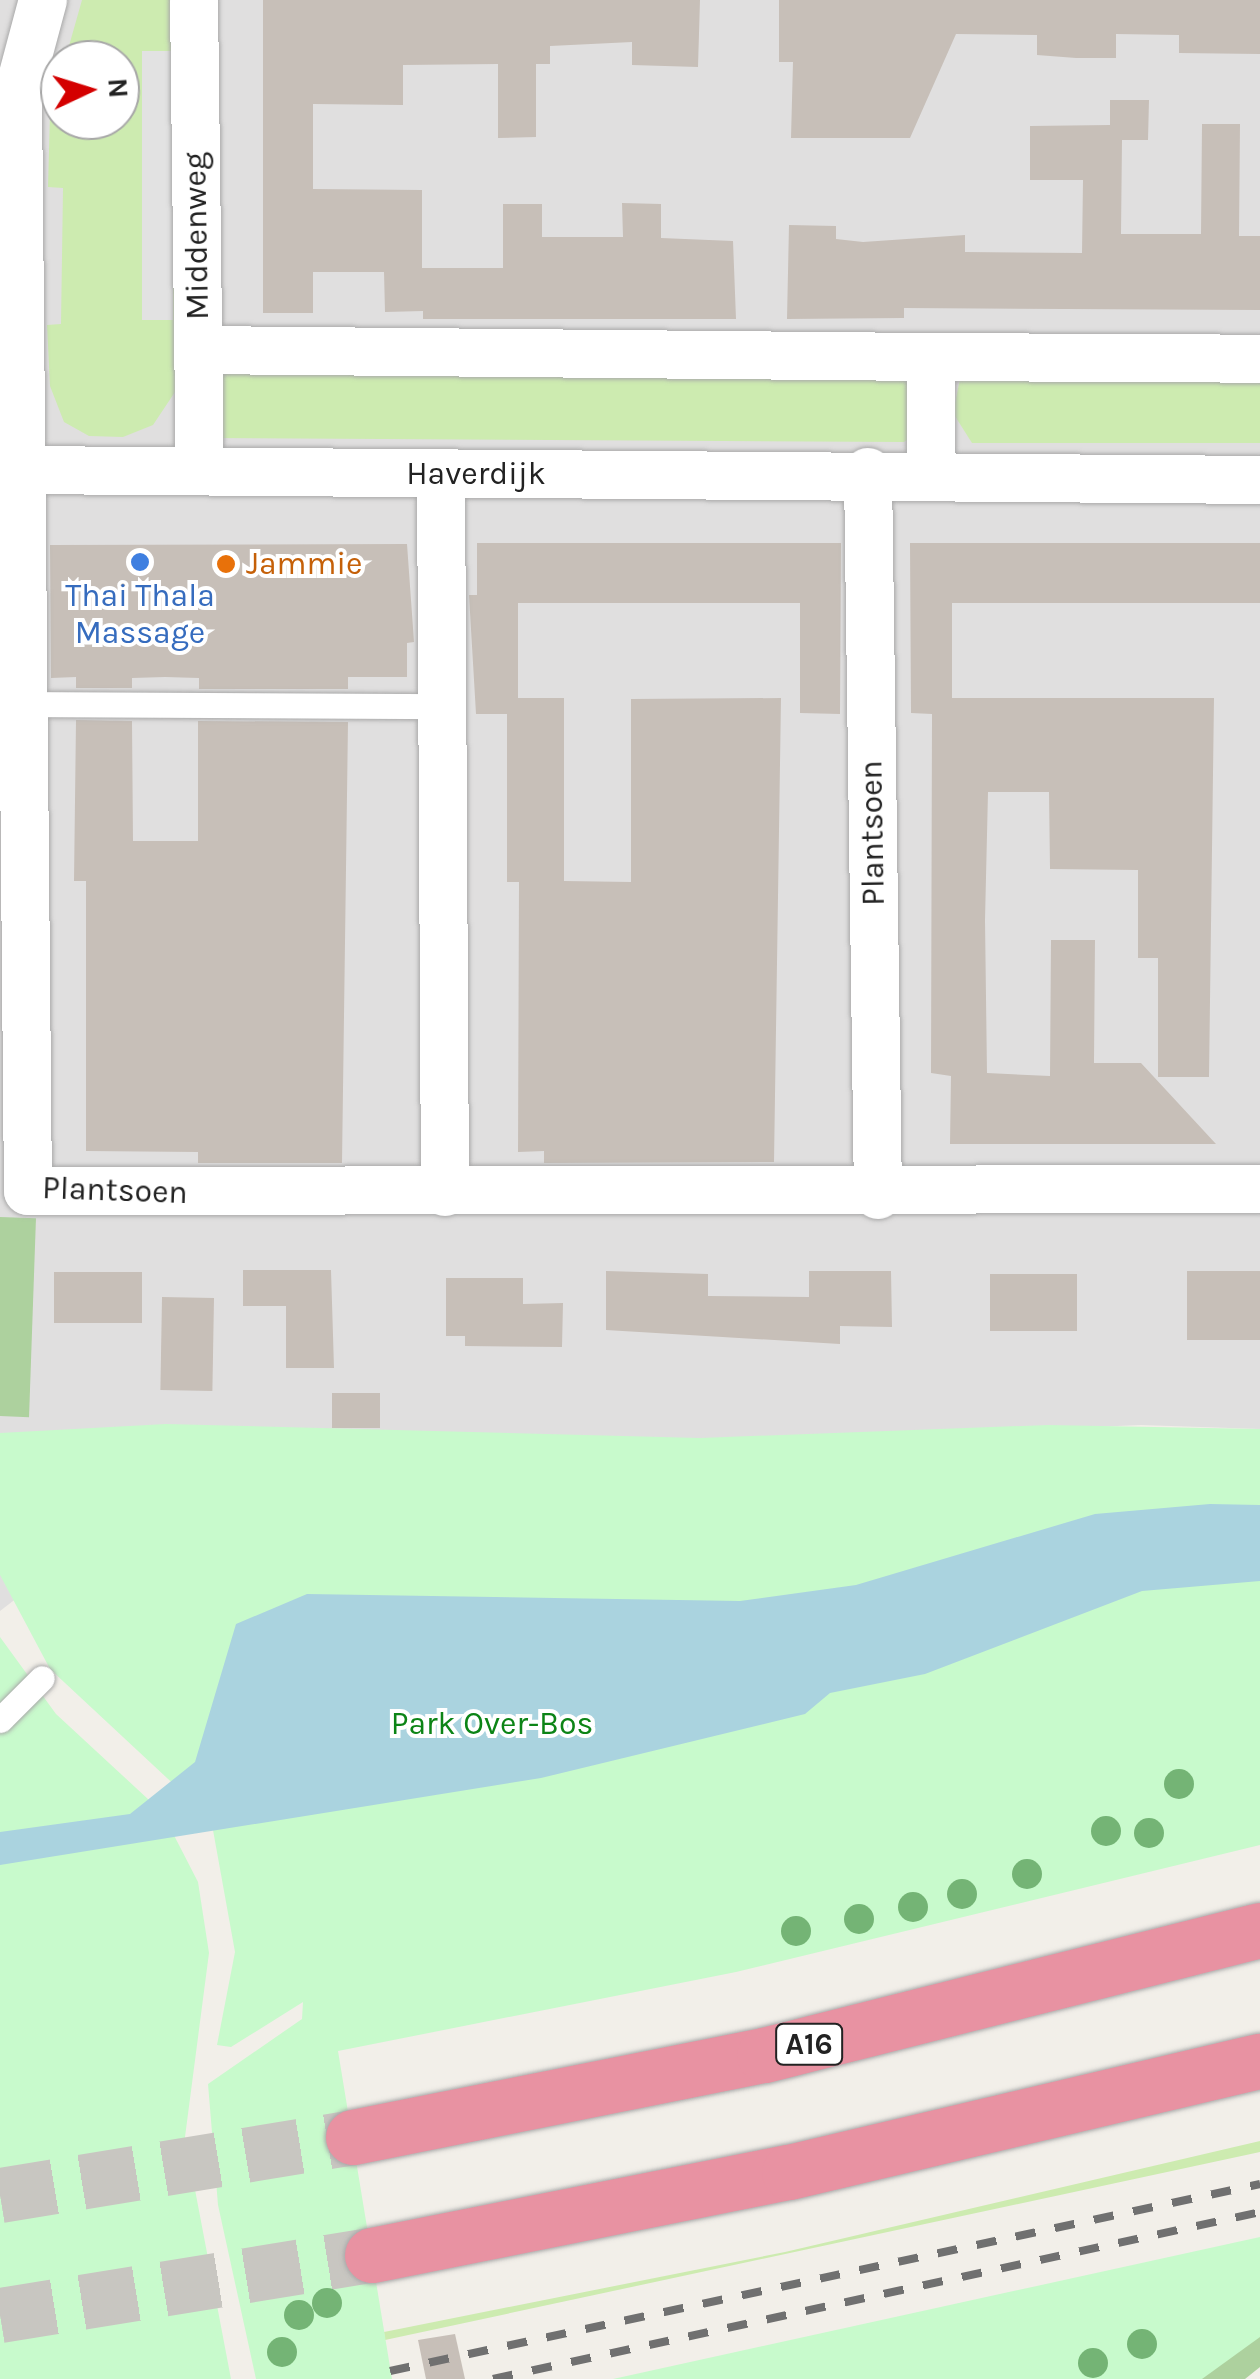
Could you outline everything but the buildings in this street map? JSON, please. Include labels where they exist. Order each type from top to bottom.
[{"type":"highway","name":"A16","points":[[353,2138],[764,2056],[1260,1930]]},
{"type":"highway","points":[[372,2255],[808,2168],[1260,2061]]},
{"type":"street","points":[[21,470],[18,93],[43,0]]},
{"type":"street","name":"Middenweg","points":[[194,0],[200,472]]},
{"type":"street","points":[[198,350],[1260,358]]},
{"type":"street","points":[[931,357],[931,473]]},
{"type":"street","name":"Haverdijk","points":[[21,470],[441,475],[868,472],[1260,480]]},
{"type":"street","name":"Plantsoen","points":[[21,470],[25,704],[12,960],[28,1192],[878,1194],[1260,1189]]},
{"type":"street","name":"Plantsoen","points":[[868,472],[878,1194]]},
{"type":"street","points":[[441,475],[445,1192]]},
{"type":"lane","points":[[25,704],[441,706]]},
{"type":"lane","points":[[0,1720],[42,1678]]},
{"type":"shaded area","points":[[0,0],[1260,0],[1260,1429],[1141,1425],[190,1465],[0,1611]]},
{"type":"shaded area","points":[[142,51],[173,51],[173,320],[142,320]]},
{"type":"green space","points":[[82,0],[173,0],[175,392],[153,425],[123,437],[89,436],[64,422],[50,386],[47,325],[61,324],[63,188],[48,187],[49,140],[140,140],[140,40],[71,40]]},
{"type":"green space","points":[[1260,367],[1260,443],[972,443],[953,413],[962,369]]},
{"type":"green space","points":[[907,369],[916,434],[904,442],[209,438],[209,371]]},
{"type":"green space","points":[[0,1217],[36,1218],[29,1417],[0,1416]]},
{"type":"green space","name":"Park Over-Bos","points":[[166,1424],[700,1438],[1048,1425],[1260,1429],[1260,1845],[736,1972],[338,2051],[392,2379],[256,2379],[218,2205],[208,2084],[302,2019],[303,2002],[231,2047],[217,2045],[235,1952],[211,1819],[50,1669],[0,1575],[0,1433]]},
{"type":"green space","points":[[0,1637],[56,1714],[162,1812],[198,1882],[209,1953],[185,2137],[231,2379],[0,2379]]},
{"type":"green space","points":[[1260,2141],[1260,2152],[385,2340],[384,2332],[785,2252]]},
{"type":"green space","points":[[1260,2237],[1260,2337],[1202,2379],[613,2379]]},
{"type":"green space","points":[[1260,2301],[1260,2367],[1245,2379],[1172,2379]]},
{"type":"water","points":[[1210,1504],[1260,1505],[1260,1581],[1142,1591],[925,1674],[830,1693],[805,1714],[541,1778],[0,1865],[0,1832],[130,1814],[195,1762],[236,1624],[307,1594],[740,1601],[856,1585],[1095,1514]]},
{"type":"tunnel","points":[[0,2195],[353,2137]]},
{"type":"tunnel","points":[[0,2315],[372,2255]]},
{"type":"railway","points":[[390,2371],[1260,2184]]},
{"type":"railway","points":[[493,2379],[1260,2212]]},
{"type":"place","name":"Thai Thala Massage","points":[[140,562]]},
{"type":"place","name":"Jammie","points":[[226,564]]}]
